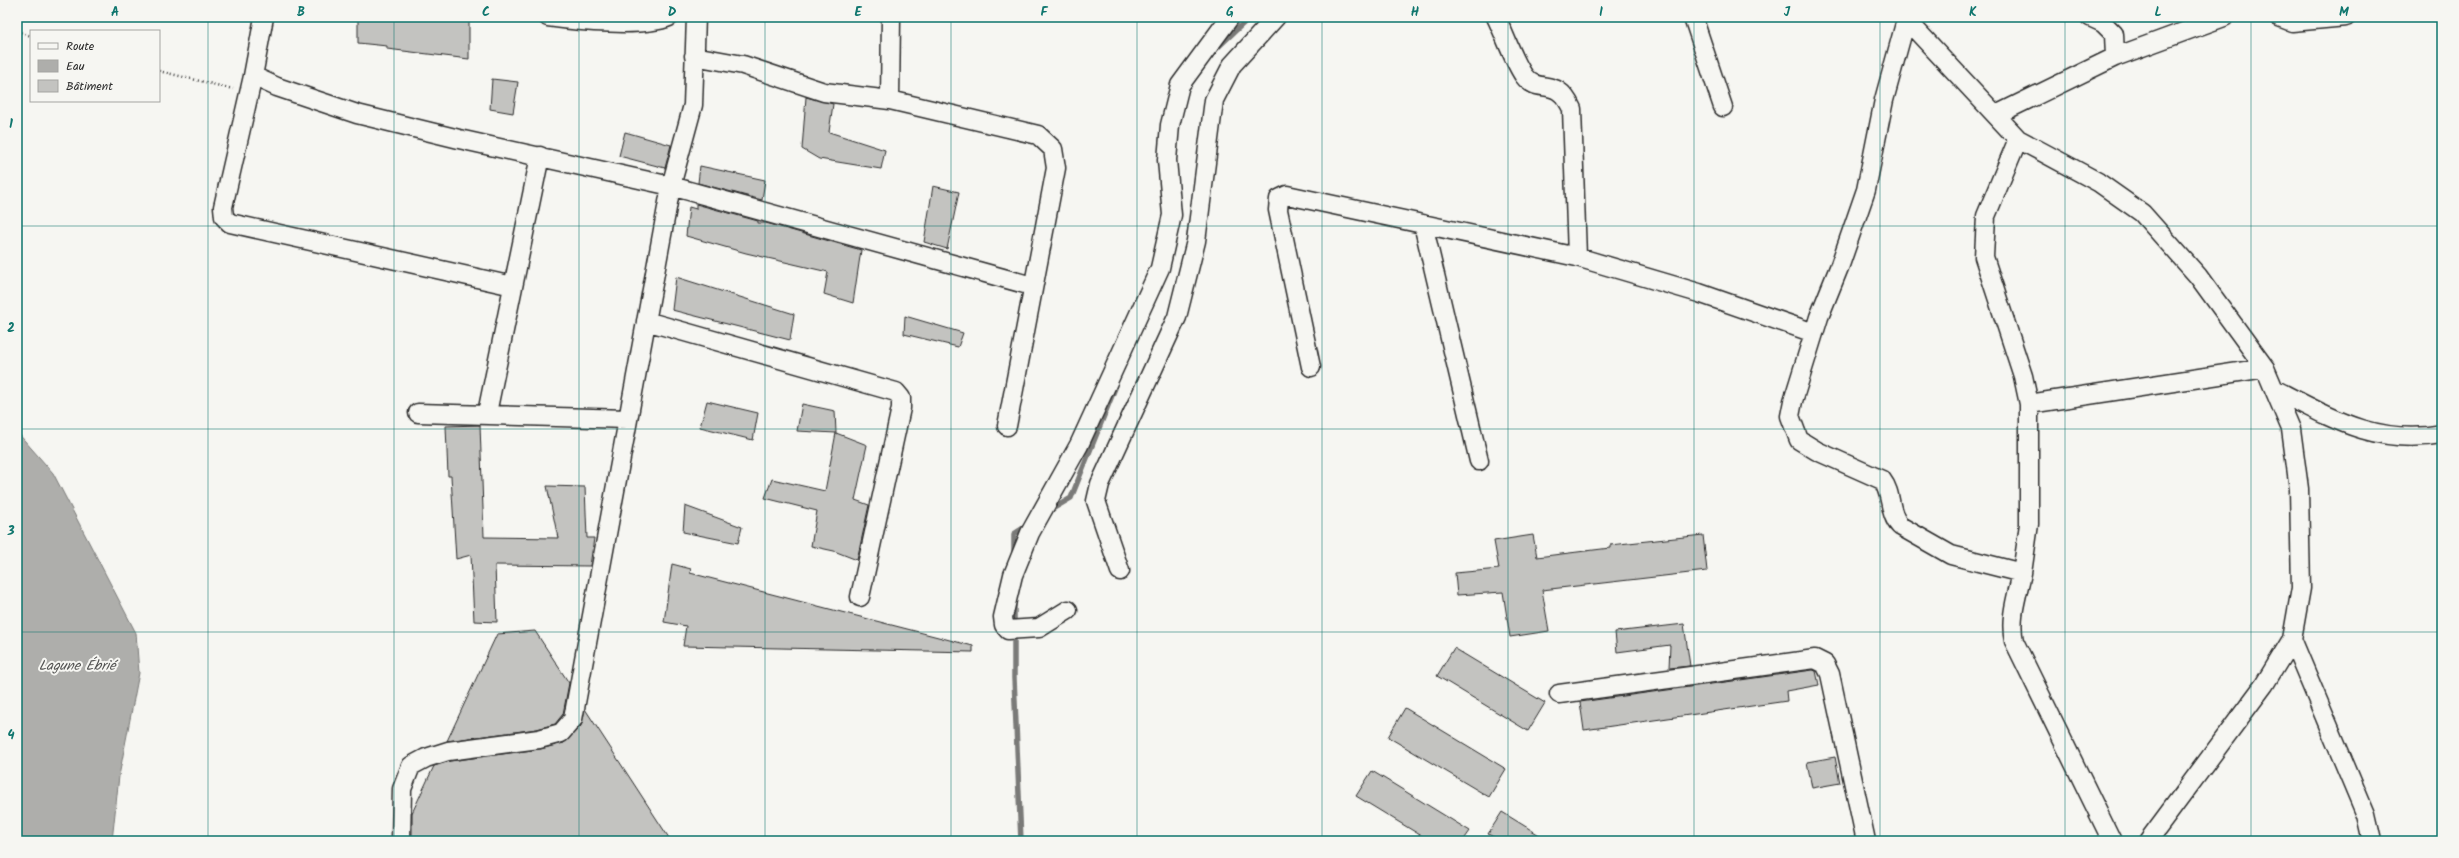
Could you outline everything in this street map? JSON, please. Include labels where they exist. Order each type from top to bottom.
[{"type":"street","points":[[264,17],[251,84],[223,207],[224,217],[230,223],[513,286]]},
{"type":"street","points":[[549,17],[587,22],[629,22],[669,17]]},
{"type":"street","points":[[400,841],[402,789],[411,766],[426,758],[448,751],[501,746],[561,733],[573,719],[671,186],[693,105],[696,17]]},
{"type":"street","points":[[890,100],[891,17]]},
{"type":"street","points":[[1068,610],[1039,628],[1008,630],[1004,625],[1003,617],[1013,575],[1030,533],[1079,445],[1160,268],[1172,215],[1168,153],[1170,125],[1180,85],[1230,17]]},
{"type":"street","points":[[1120,571],[1096,501],[1100,484],[1177,317],[1196,241],[1214,100],[1232,64],[1276,17]]},
{"type":"street","points":[[1496,17],[1525,76],[1534,84],[1560,90],[1566,96],[1572,109],[1576,257]]},
{"type":"street","points":[[1693,17],[1722,108]]},
{"type":"street","points":[[2090,17],[2103,23],[2114,34],[2115,57]]},
{"type":"street","points":[[1996,115],[2115,57],[2224,17]]},
{"type":"street","points":[[2279,17],[2292,22],[2346,17]]},
{"type":"street","points":[[1908,18],[2018,139],[2098,182],[2142,213],[2198,276],[2265,368],[2276,390],[2291,429],[2299,489],[2301,588],[2292,639],[2264,686],[2148,841]]},
{"type":"street","points":[[1908,18],[1884,100],[1866,190],[1814,334],[1793,401],[1790,416],[1799,440],[1817,451],[1882,480],[1887,486],[1895,520],[1900,526],[1951,555],[2022,573]]},
{"type":"street","points":[[694,56],[743,64],[824,92],[890,100],[1038,135],[1053,150],[1056,168],[1032,286],[1007,426]]},
{"type":"street","points":[[251,84],[277,87],[357,114],[459,139],[671,186],[1032,286]]},
{"type":"street","points":[[2018,139],[1986,216],[1984,257],[2023,376],[2029,404],[2029,524],[2022,573],[2011,628],[2014,641],[2112,841]]},
{"type":"street","points":[[487,414],[540,156]]},
{"type":"street","points":[[1311,368],[1278,210],[1279,199],[1287,194],[1576,257],[1698,293],[1814,334]]},
{"type":"street","points":[[1423,224],[1479,461]]},
{"type":"street","points":[[646,321],[896,392],[901,398],[901,408],[860,597]]},
{"type":"street","points":[[2029,404],[2265,368]]},
{"type":"street","points":[[2276,390],[2335,421],[2356,428],[2381,434],[2407,436],[2442,434]]},
{"type":"street","points":[[418,414],[487,414],[628,419]]},
{"type":"street","points":[[2292,639],[2366,816],[2372,841]]},
{"type":"street","points":[[1559,694],[1815,659],[1825,664],[1830,674],[1866,841]]},
{"type":"path","points":[[17,31],[30,36]]},
{"type":"path","points":[[160,71],[251,84]]},
{"type":"water","name":"Lagune Ébrié","points":[[17,432],[53,473],[136,633],[139,673],[119,776],[112,841],[17,841]]},
{"type":"building","points":[[358,17],[469,17],[469,59],[387,49],[387,46],[358,43]]},
{"type":"building","points":[[492,79],[518,82],[513,113],[490,109]]},
{"type":"building","points":[[806,97],[833,104],[829,132],[885,150],[881,169],[819,159],[802,149]]},
{"type":"building","points":[[625,132],[671,145],[665,168],[619,156]]},
{"type":"building","points":[[700,166],[765,180],[762,200],[698,183]]},
{"type":"building","points":[[933,186],[959,192],[947,249],[924,242]]},
{"type":"building","points":[[696,204],[758,221],[758,223],[766,223],[861,250],[853,303],[824,294],[828,272],[746,253],[686,236],[689,207],[696,209]]},
{"type":"building","points":[[676,277],[794,314],[790,340],[672,310]]},
{"type":"building","points":[[905,316],[963,333],[958,347],[904,334]]},
{"type":"building","points":[[707,401],[758,413],[753,440],[700,427]]},
{"type":"building","points":[[802,404],[835,411],[836,433],[797,431]]},
{"type":"building","points":[[480,425],[484,537],[558,538],[547,486],[585,487],[587,538],[594,538],[590,566],[495,565],[497,622],[474,621],[471,555],[456,559],[451,476],[448,476],[446,426]]},
{"type":"building","points":[[836,433],[867,445],[855,500],[869,505],[857,560],[834,551],[811,546],[817,511],[765,498],[772,479],[825,491]]},
{"type":"building","points":[[685,506],[742,527],[738,543],[683,532]]},
{"type":"building","points":[[1533,535],[1537,557],[1610,548],[1610,545],[1703,535],[1707,571],[1542,590],[1549,631],[1510,637],[1503,592],[1457,595],[1455,573],[1499,569],[1494,541]]},
{"type":"building","points":[[672,564],[691,569],[690,573],[973,646],[973,652],[683,646],[686,626],[664,622]]},
{"type":"building","points":[[1684,624],[1690,666],[1669,668],[1670,645],[1617,652],[1615,632]]},
{"type":"building","points":[[535,631],[569,683],[563,714],[555,724],[537,729],[447,741],[497,634]]},
{"type":"building","points":[[1454,648],[1545,703],[1528,731],[1437,676]]},
{"type":"building","points":[[1813,670],[1816,671],[1819,685],[1786,691],[1787,701],[1584,730],[1580,702]]},
{"type":"building","points":[[1405,708],[1506,769],[1489,797],[1388,737]]},
{"type":"building","points":[[585,709],[671,841],[412,841],[412,813],[434,766],[450,761],[540,749],[564,743],[581,726]]},
{"type":"building","points":[[1835,757],[1840,783],[1812,788],[1807,762]]},
{"type":"building","points":[[1372,771],[1470,831],[1463,841],[1430,841],[1356,796]]},
{"type":"building","points":[[1502,812],[1549,841],[1501,841],[1488,834]]},
{"type":"waterway","points":[[1217,48],[1250,17]]},
{"type":"waterway","points":[[1049,511],[1071,498],[1115,388]]},
{"type":"waterway","points":[[1014,554],[1014,534],[1028,525]]},
{"type":"waterway","points":[[1014,601],[1014,678],[1021,841]]}]
